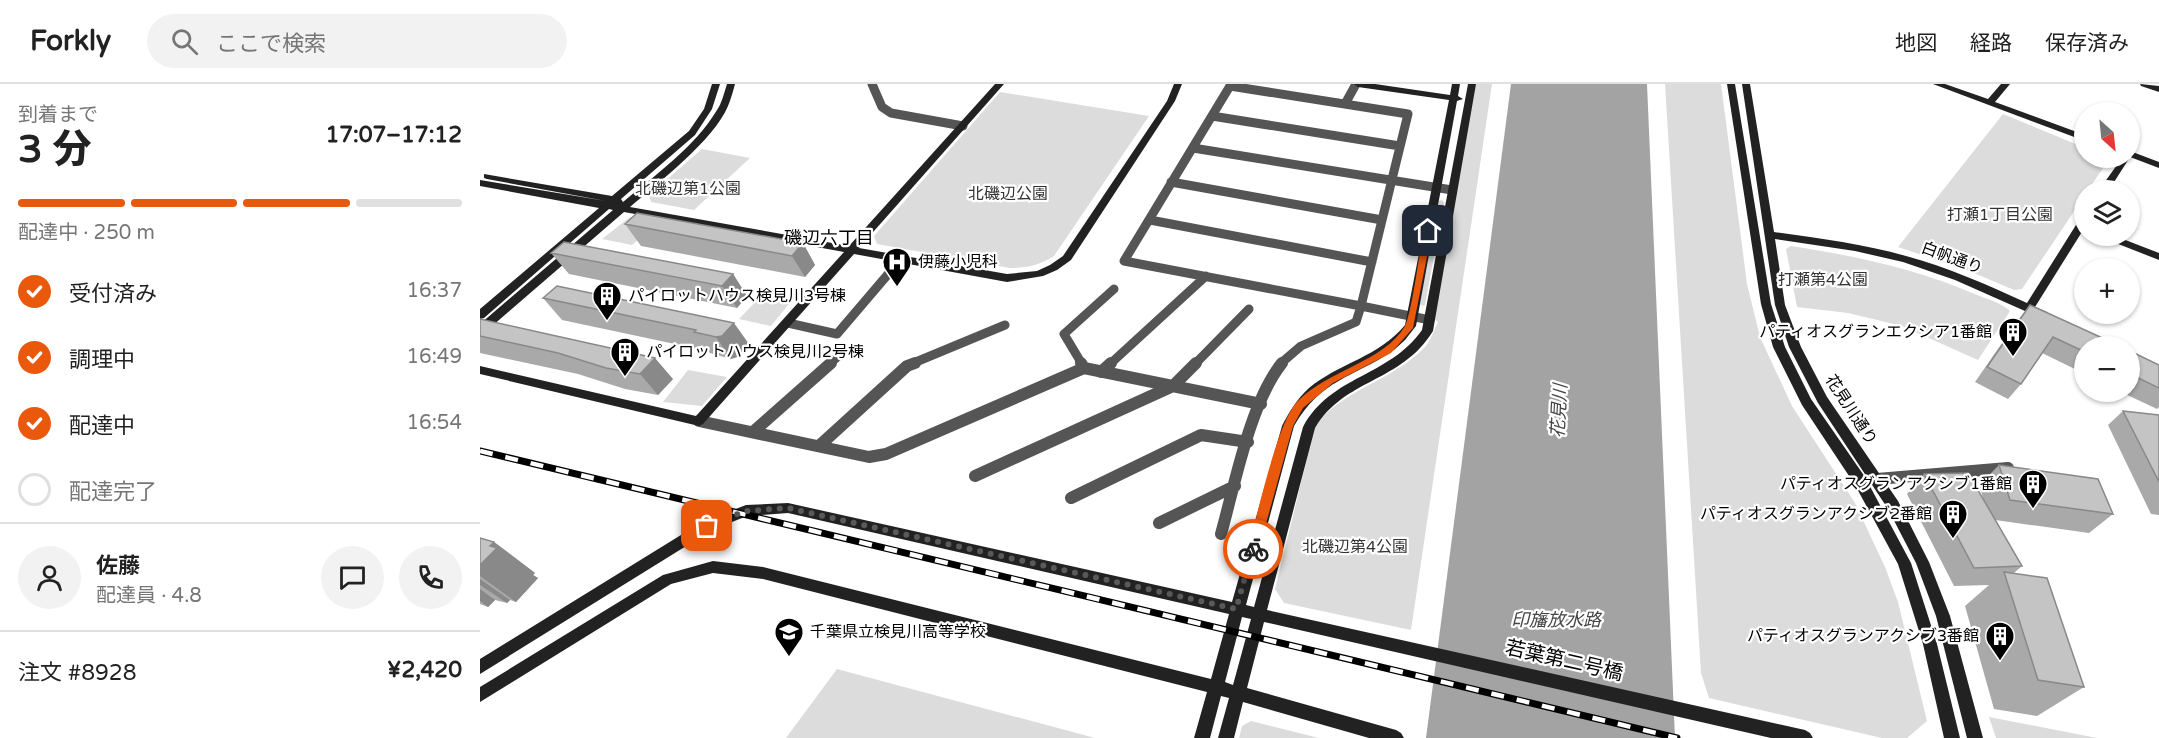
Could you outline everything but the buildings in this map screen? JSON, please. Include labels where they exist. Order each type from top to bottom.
[{"type":"street","points":[[480,330],[619,204],[692,132],[708,109],[716,84]]},
{"type":"street","points":[[480,315],[607,208],[619,204],[705,133],[723,108],[731,84]]},
{"type":"street","points":[[872,84],[882,107],[891,113],[963,126]]},
{"type":"street","points":[[699,421],[1000,84]]},
{"type":"street","points":[[480,175],[901,259],[1007,278],[1029,277],[1058,267],[1067,258],[1171,101],[1178,84]]},
{"type":"street","points":[[1345,104],[1357,84],[1469,101]]},
{"type":"street","points":[[1202,738],[1288,426],[1299,405],[1329,380],[1388,351],[1404,336],[1412,316],[1456,84]]},
{"type":"street","points":[[1226,738],[1309,427],[1324,405],[1341,393],[1404,360],[1421,341],[1430,320],[1472,84]]},
{"type":"street","name":"花見川通り","points":[[1731,84],[1766,304],[1779,347],[1806,402],[1860,481],[1904,563],[1930,644],[1952,738]]},
{"type":"street","name":"花見川通り","points":[[1746,84],[1780,305],[1795,347],[1822,399],[1877,479],[1922,562],[1943,616],[1975,738]]},
{"type":"street","points":[[1937,84],[2074,134]]},
{"type":"street","points":[[1990,102],[2006,84]]},
{"type":"street","points":[[2145,84],[2159,89]]},
{"type":"street","points":[[1221,534],[1269,380],[1280,362],[1300,348],[1356,322],[1362,306],[1408,114],[1230,86],[1124,261],[1362,306],[1430,320]]},
{"type":"street","points":[[1212,116],[1400,146]]},
{"type":"street","points":[[1192,148],[1452,190]]},
{"type":"street","points":[[2140,158],[2159,165]]},
{"type":"street","points":[[1171,182],[1382,220]]},
{"type":"street","points":[[480,183],[607,208]]},
{"type":"street","points":[[1150,220],[1372,262]]},
{"type":"street","name":"白帆通り","points":[[1769,235],[1845,245],[1905,259],[1966,280],[2055,320]]},
{"type":"street","points":[[2029,308],[2074,239]]},
{"type":"street","points":[[2132,246],[2159,257]]},
{"type":"street","points":[[788,323],[837,334],[901,259]]},
{"type":"street","points":[[1101,372],[1206,276]]},
{"type":"street","points":[[1084,369],[1064,334],[1114,289]]},
{"type":"street","points":[[975,476],[1173,386],[1249,309]]},
{"type":"street","points":[[819,446],[907,366],[1005,325]]},
{"type":"street","points":[[753,432],[843,352]]},
{"type":"street","points":[[480,370],[699,421],[869,457],[886,454],[1084,369],[1261,404]]},
{"type":"street","points":[[1071,498],[1201,435],[1248,442]]},
{"type":"street","points":[[1877,479],[1972,469],[2019,469]]},
{"type":"street","points":[[1160,524],[1235,486]]},
{"type":"street","name":"若葉第二号橋","points":[[480,667],[707,526],[746,511],[775,507],[788,508],[1403,645],[1805,738]]},
{"type":"street","points":[[480,695],[668,579],[713,567],[763,573],[1216,687],[1393,737]]},
{"type":"green space","name":"北磯辺第4公園","points":[[1475,84],[1492,84],[1411,630],[1284,603],[1275,589],[1315,426],[1340,402],[1412,359],[1425,347],[1438,322],[1434,319]]},
{"type":"green space","points":[[1665,84],[1721,84],[1747,284],[1760,337],[1792,406],[1855,503],[1885,567],[1898,602],[1927,721],[1907,738],[1882,738],[1709,698],[1701,673]]},
{"type":"green space","name":"北磯辺公園","points":[[1000,92],[1149,116],[1054,256],[1044,262],[1028,267],[1010,268],[877,244],[874,236]]},
{"type":"green space","name":"打瀬1丁目公園","points":[[2003,114],[2074,143],[2074,168],[2103,168],[2095,180],[2074,180],[2074,211],[2022,289],[2014,290],[1967,270],[1898,247]]},
{"type":"green space","name":"北磯辺第1公園","points":[[702,149],[750,158],[694,210],[651,202],[649,195]]},
{"type":"green space","points":[[1439,201],[1444,202],[1425,305],[1422,306],[1420,304]]},
{"type":"green space","points":[[630,217],[657,224],[632,245],[602,239]]},
{"type":"green space","name":"打瀬第4公園","points":[[1791,246],[1863,259],[1909,271],[1954,286],[2010,311],[1978,360],[1902,326],[1848,313],[1797,307],[1786,249]]},
{"type":"green space","points":[[765,292],[793,299],[771,326],[739,319]]},
{"type":"green space","points":[[688,370],[727,377],[702,406],[663,402]]},
{"type":"green space","points":[[837,669],[1095,738],[786,738]]},
{"type":"green space","points":[[1989,717],[2097,738],[1996,738]]},
{"type":"green space","points":[[1251,721],[1319,738],[1239,738],[1242,726]]},
{"type":"water","name":"印旛放水路","points":[[1511,84],[1647,84],[1675,738],[1426,738]]},
{"type":"railway","points":[[480,451],[1677,738]]},
{"type":"way so far","points":[[707,526],[746,511],[775,507],[788,508],[1236,609],[1253,549]]},
{"type":"place","name":"伊藤小児科","points":[[897,288]]},
{"type":"place","name":"パイロットハウス検見川3号棟","points":[[607,322]]},
{"type":"place","name":"パティオスグランエクシア1番館","points":[[2013,358]]},
{"type":"place","name":"パイロットハウス検見川2号棟","points":[[625,378]]},
{"type":"place","name":"パティオスグランアクシブ1番館","points":[[2033,510]]},
{"type":"place","name":"パティオスグランアクシブ2番館","points":[[1953,540]]},
{"type":"place","name":"千葉県立検見川高等学校","points":[[789,658]]},
{"type":"place","name":"パティオスグランアクシブ3番館","points":[[2000,662]]},
{"type":"district","name":"磯辺六丁目","points":[[829,238]]},
{"type":"route","points":[[1253,549],[1288,426],[1299,405],[1329,380],[1388,351],[1404,336],[1410,326],[1428,231]]},
{"type":"water label","name":"花見川","points":[[1559,411]]}]
